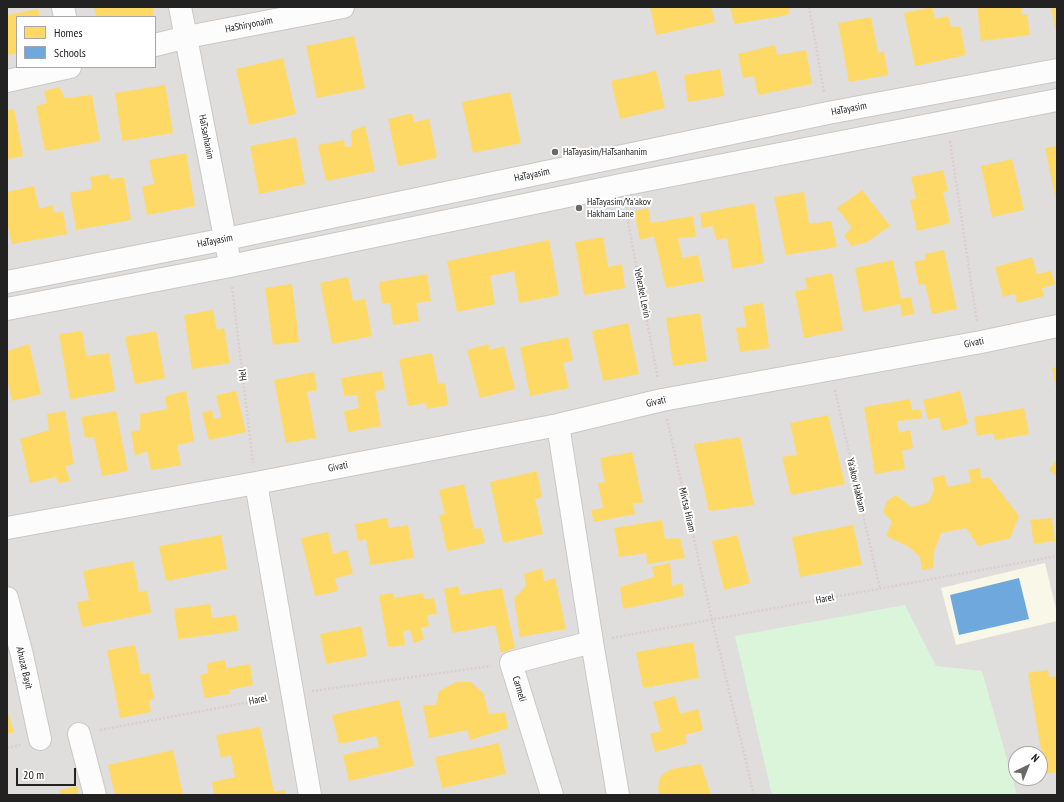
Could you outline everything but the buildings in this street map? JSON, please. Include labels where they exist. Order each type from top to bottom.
[{"type":"street","name":"HaTsanhanim","points":[[180,7],[230,266]]},
{"type":"street","name":"HaShiryonaim","points":[[156,45],[187,37],[343,7]]},
{"type":"street","points":[[7,81],[66,68]]},
{"type":"street","name":"HaTayasim","points":[[7,282],[226,239],[828,113],[1057,70]]},
{"type":"street","points":[[7,309],[230,266],[621,185],[1057,100]]},
{"type":"street","name":"Givati","points":[[7,528],[256,483],[558,425],[662,400],[981,342],[1057,326]]},
{"type":"street","points":[[558,425],[618,795]]},
{"type":"street","points":[[256,483],[310,795]]},
{"type":"street","name":"Ahuzat Bayit","points":[[7,598],[22,655],[40,739]]},
{"type":"street","name":"Carmeli","points":[[552,795],[511,663],[592,642]]},
{"type":"street","points":[[79,734],[95,795]]},
{"type":"path","points":[[809,7],[828,113]]},
{"type":"path","points":[[947,121],[978,328]]},
{"type":"path","name":"Yehezkel Levin","points":[[621,185],[662,400]]},
{"type":"path","name":"Hel","points":[[230,266],[256,483]]},
{"type":"path","name":"Ya'akov Hakham","points":[[834,389],[880,589]]},
{"type":"path","name":"Mivtsa Hiram","points":[[662,400],[712,620],[754,795]]},
{"type":"path","name":"Harel","points":[[592,642],[1057,556]]},
{"type":"path","name":"Harel","points":[[79,734],[292,694],[511,663]]},
{"type":"path","points":[[7,748],[40,739]]},
{"type":"shaded area","points":[[7,7],[1057,7],[1057,795],[7,795]]},
{"type":"shaded area","points":[[1045,563],[1057,613],[1057,621],[956,645],[941,588]]},
{"type":"green space","points":[[905,605],[936,666],[982,671],[1008,763],[1008,786],[1014,786],[1017,795],[772,795],[735,636]]},
{"type":"place","name":"HaTayasim/HaTsanhanim","points":[[555,152]]},
{"type":"place","name":"HaTayasim/Ya'akov Hakham Lane","points":[[579,208]]}]
